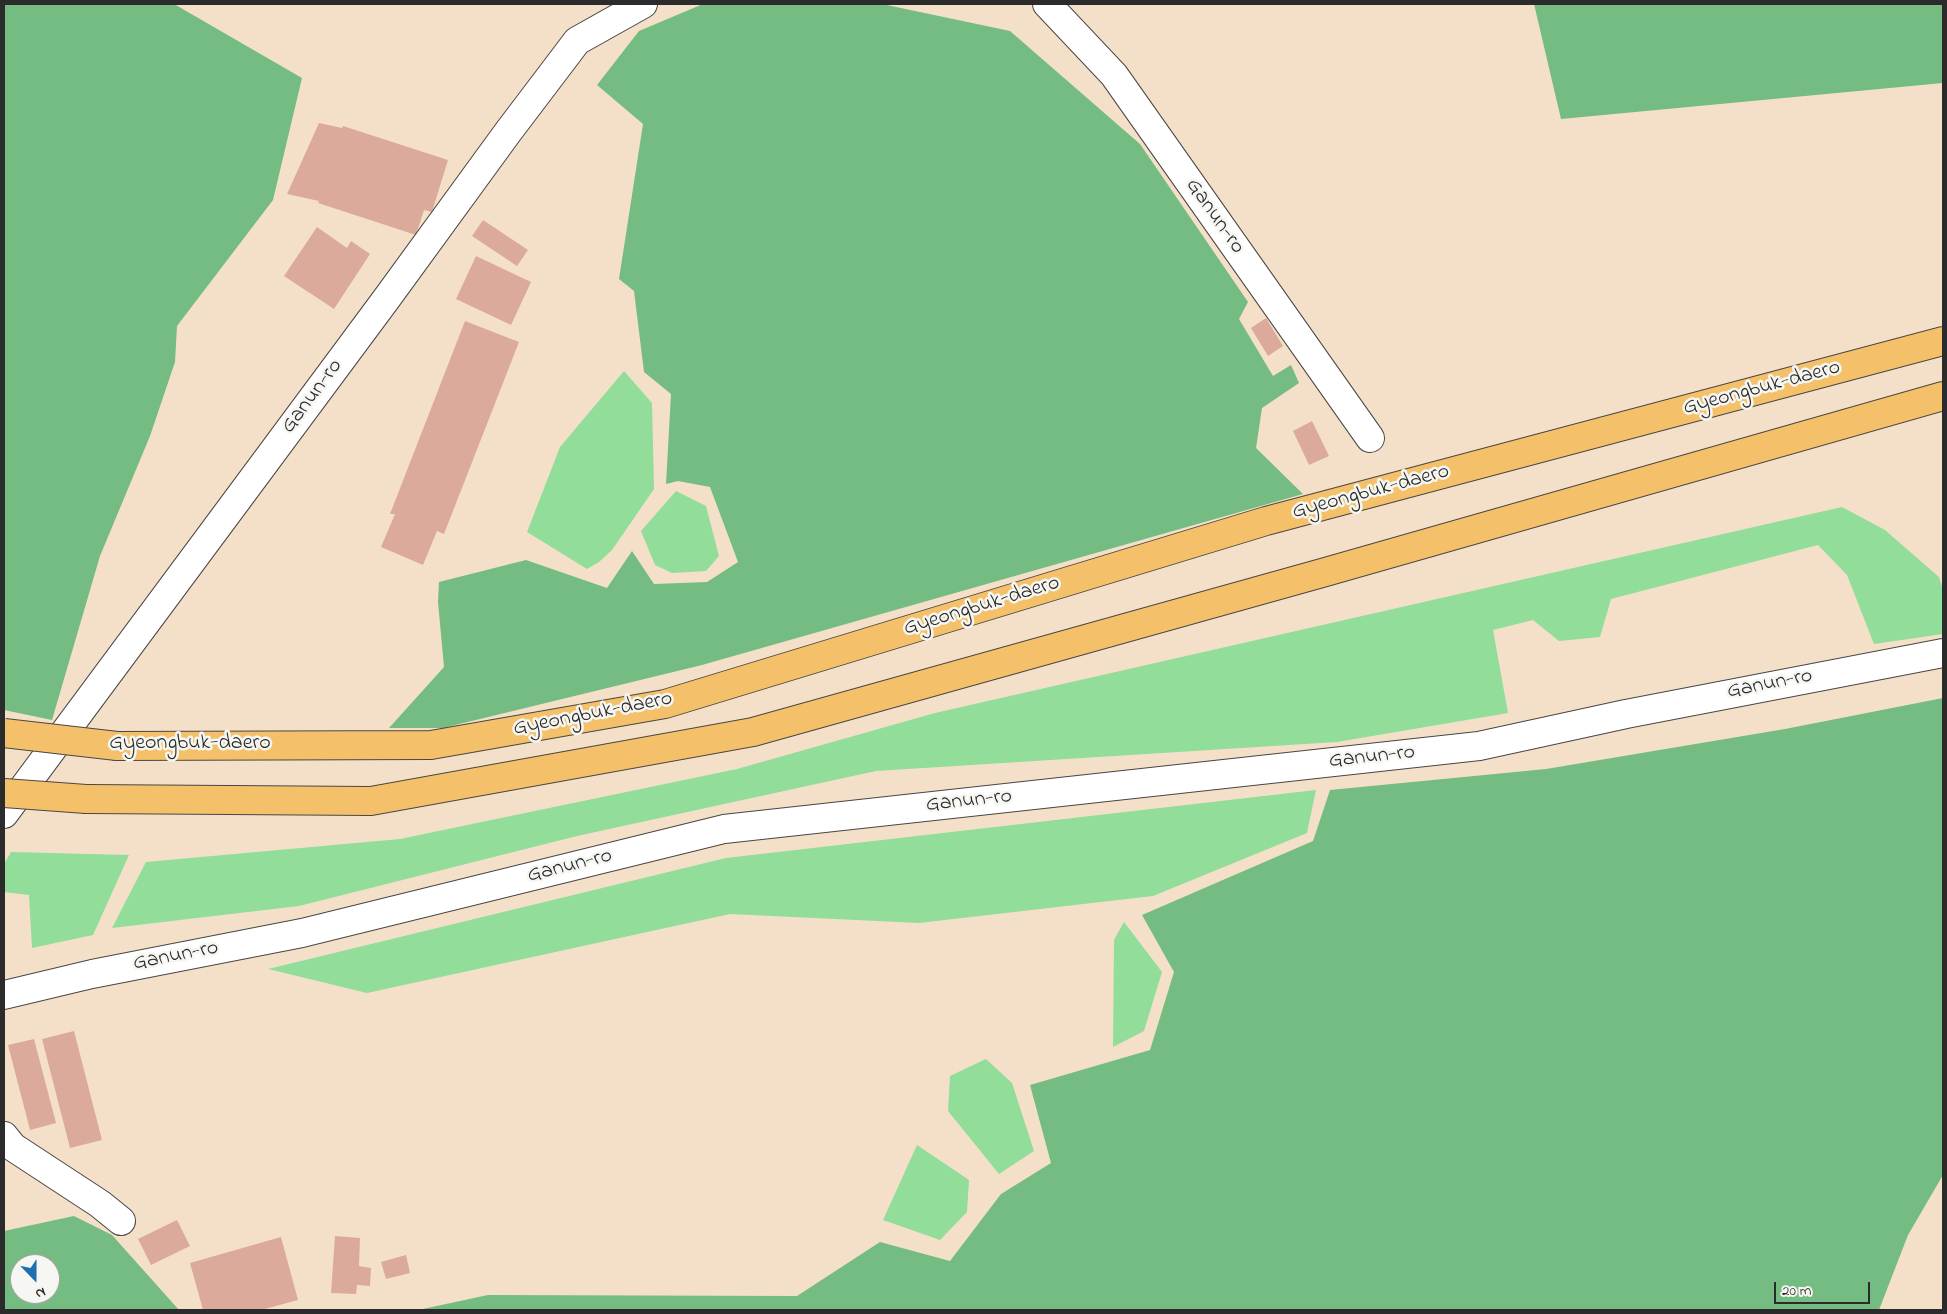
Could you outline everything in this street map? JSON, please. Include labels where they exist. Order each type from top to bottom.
[{"type":"highway","name":"Gyeongbuk-daero","points":[[4,733],[117,746],[431,745],[666,704],[1266,521],[1943,341]]},
{"type":"highway","name":"Gyeongbuk-daero","points":[[4,792],[86,799],[371,801],[753,732],[1322,573],[1943,396]]},
{"type":"street","name":"Ganun-ro","points":[[4,814],[577,41],[643,4]]},
{"type":"street","name":"Ganun-ro","points":[[1047,4],[1114,75],[1370,438]]},
{"type":"street","name":"Ganun-ro","points":[[4,995],[92,974],[302,933],[724,829],[1479,746],[1626,714],[1943,653]]},
{"type":"street","points":[[4,1136],[13,1147],[100,1204],[121,1221]]},
{"type":"green space","points":[[4,4],[174,4],[302,78],[273,200],[177,326],[175,362],[150,436],[100,556],[52,720],[4,710]]},
{"type":"green space","points":[[703,4],[882,4],[1010,31],[1140,144],[1248,302],[1239,319],[1273,376],[1291,365],[1299,383],[1262,408],[1256,448],[1303,494],[702,665],[443,728],[389,728],[444,667],[438,602],[439,582],[526,560],[607,588],[632,551],[654,584],[707,582],[738,562],[710,487],[678,481],[666,484],[671,394],[644,372],[634,291],[619,279],[643,124],[597,85],[639,31]]},
{"type":"green space","points":[[1534,4],[1943,4],[1943,83],[1561,119]]},
{"type":"green space","points":[[624,371],[652,403],[654,489],[612,550],[599,562],[587,569],[527,532],[560,447]]},
{"type":"green space","points":[[676,491],[706,506],[719,556],[706,571],[672,573],[655,565],[641,531]]},
{"type":"green space","points":[[1842,507],[1885,530],[1939,577],[1943,590],[1943,634],[1874,644],[1847,575],[1818,545],[1611,599],[1600,637],[1559,641],[1533,620],[1493,630],[1508,713],[1337,742],[876,771],[577,836],[299,906],[112,928],[146,862],[400,839],[737,769],[935,713]]},
{"type":"green space","points":[[1943,698],[1943,1175],[1908,1235],[1879,1310],[418,1310],[488,1295],[797,1296],[880,1242],[950,1261],[1001,1194],[1051,1163],[1030,1085],[1150,1050],[1174,972],[1142,915],[1313,841],[1330,790],[1546,769],[1785,729]]},
{"type":"green space","points":[[1316,790],[1307,833],[1153,896],[919,923],[730,914],[367,993],[268,969],[726,858]]},
{"type":"green space","points":[[11,852],[129,855],[93,935],[32,948],[29,895],[4,892],[4,864]]},
{"type":"green space","points":[[1124,922],[1162,972],[1144,1031],[1113,1047],[1114,940]]},
{"type":"green space","points":[[986,1059],[1012,1083],[1034,1151],[999,1174],[948,1111],[950,1076]]},
{"type":"green space","points":[[917,1145],[969,1180],[967,1212],[940,1240],[883,1220]]},
{"type":"green space","points":[[74,1216],[112,1235],[179,1310],[4,1310],[4,1231]]},
{"type":"building","points":[[319,123],[342,128],[343,126],[448,160],[432,212],[424,210],[416,235],[318,203],[319,201],[287,194]]},
{"type":"building","points":[[483,220],[528,250],[517,266],[472,236]]},
{"type":"building","points":[[317,227],[347,248],[351,241],[370,254],[334,309],[284,276]]},
{"type":"building","points":[[476,256],[531,282],[511,325],[456,299]]},
{"type":"building","points":[[1266,318],[1283,346],[1268,356],[1251,328]]},
{"type":"building","points":[[465,321],[519,342],[444,534],[437,531],[423,565],[381,547],[395,514],[390,514]]},
{"type":"building","points":[[1312,421],[1329,456],[1309,465],[1293,431]]},
{"type":"building","points":[[74,1031],[102,1140],[70,1148],[42,1039]]},
{"type":"building","points":[[34,1039],[56,1123],[30,1130],[8,1045]]},
{"type":"building","points":[[177,1220],[190,1246],[151,1265],[138,1239]]},
{"type":"building","points":[[335,1236],[360,1238],[359,1266],[371,1268],[370,1286],[357,1285],[356,1294],[331,1293]]},
{"type":"building","points":[[281,1237],[298,1300],[261,1310],[203,1310],[190,1263]]},
{"type":"building","points":[[406,1255],[410,1273],[386,1279],[381,1262]]}]
